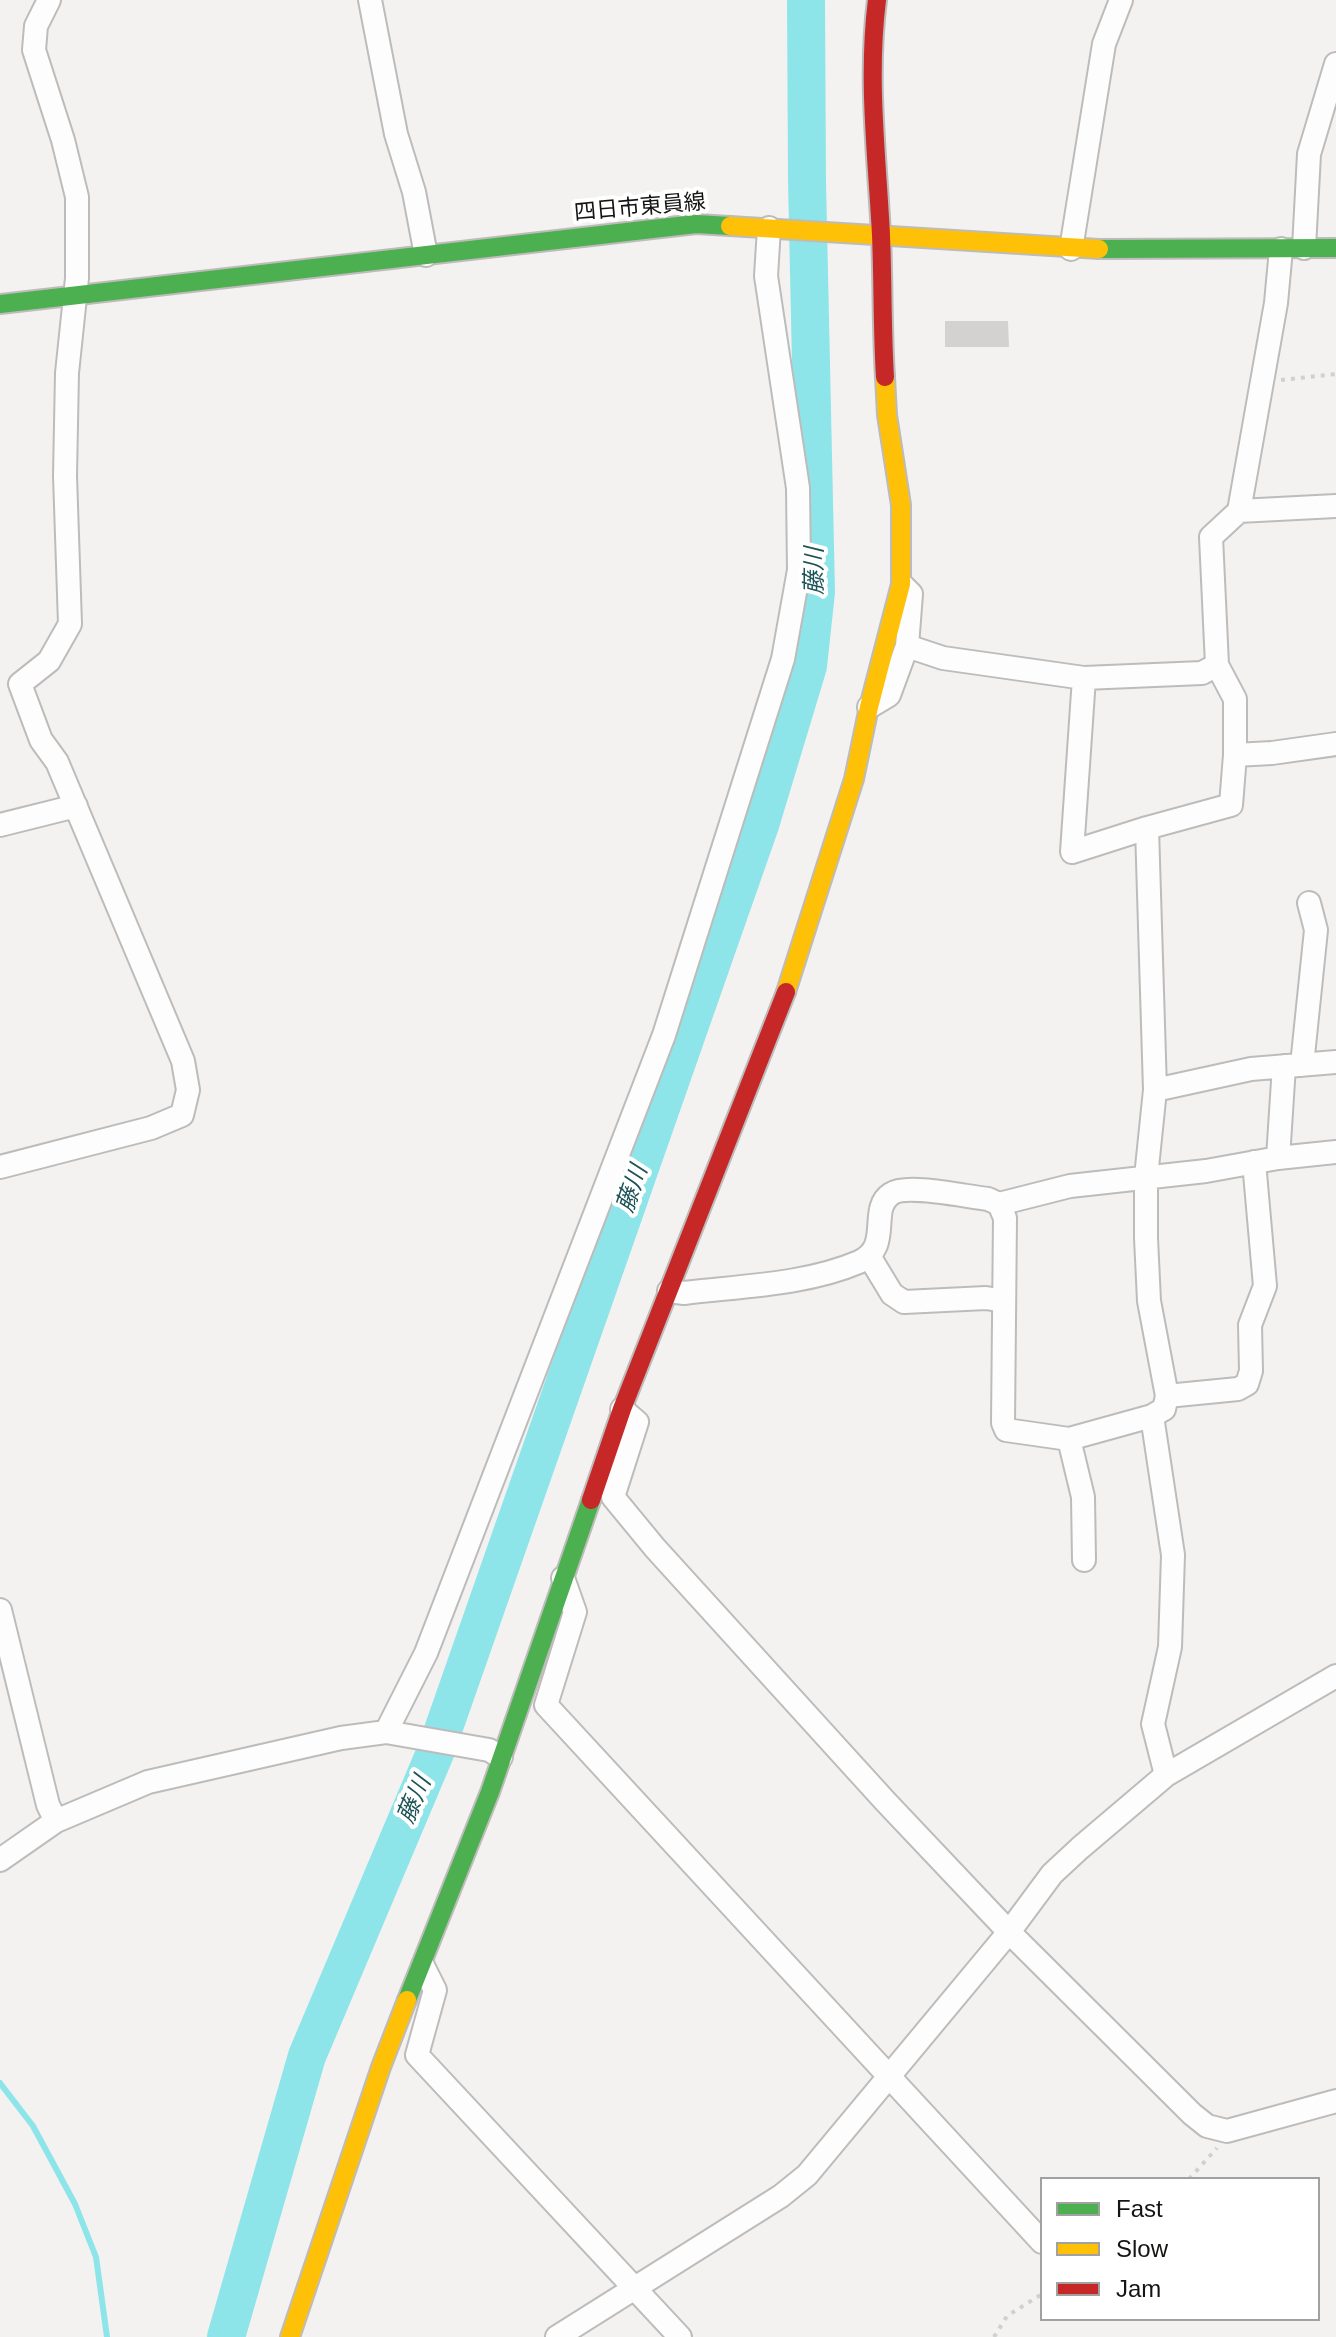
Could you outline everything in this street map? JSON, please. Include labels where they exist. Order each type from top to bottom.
[{"type":"street","points":[[0,1167],[151,1128],[182,1115],[188,1090],[183,1061],[57,762],[41,740],[20,684],[49,661],[70,624],[65,476],[67,373],[75,297],[77,197],[63,140],[34,50],[36,26],[49,0]]},
{"type":"street","points":[[370,0],[396,134],[414,192],[426,255]]},
{"type":"street","points":[[290,2337],[381,2067],[490,1792],[495,1753],[563,1578],[622,1409],[793,974],[854,779],[901,584],[901,505],[887,415],[881,310],[881,237],[874,135],[873,31],[877,0]]},
{"type":"street","points":[[1071,249],[1104,44],[1121,0]]},
{"type":"street","points":[[1084,678],[1072,852],[1231,805],[1235,699],[1217,665],[1211,537],[1239,511],[1276,303],[1293,249],[1309,154],[1336,64]]},
{"type":"street","name":"四日市東員線","points":[[0,304],[696,224],[1071,249],[1336,248]]},
{"type":"street","points":[[394,1734],[664,1035],[783,659],[799,570],[798,488],[766,276],[779,228]]},
{"type":"street","points":[[1239,511],[1336,506]]},
{"type":"street","points":[[869,707],[889,695],[907,646],[911,594],[901,584]]},
{"type":"street","points":[[907,646],[943,658],[1084,678],[1202,673],[1217,665]]},
{"type":"street","points":[[1235,755],[1336,744]]},
{"type":"street","points":[[0,825],[76,806]]},
{"type":"street","points":[[999,1204],[1005,1218],[1003,1423],[1006,1430],[1069,1439],[1152,1416],[1164,1409],[1167,1396],[1149,1301],[1146,1177],[1155,1090],[1147,828]]},
{"type":"street","points":[[1278,1158],[1316,930],[1309,903]]},
{"type":"street","points":[[1155,1090],[1251,1069],[1336,1062]]},
{"type":"street","points":[[669,1291],[684,1293],[816,1276],[869,1256],[877,1247],[883,1202],[892,1193],[909,1190],[988,1199],[999,1204],[1070,1186],[1336,1152]]},
{"type":"street","points":[[1167,1396],[1238,1389],[1247,1384],[1251,1371],[1250,1325],[1265,1286],[1254,1162]]},
{"type":"street","points":[[869,1256],[892,1294],[904,1302],[986,1298],[1004,1301]]},
{"type":"street","points":[[622,1409],[637,1422],[613,1497],[655,1548],[885,1801],[1009,1932],[1192,2114],[1207,2126],[1227,2131],[1336,2101]]},
{"type":"street","points":[[1152,1416],[1173,1555],[1170,1647],[1153,1724],[1166,1775]]},
{"type":"street","points":[[1069,1439],[1083,1497],[1084,1560]]},
{"type":"street","points":[[563,1578],[575,1612],[546,1705],[1040,2240]]},
{"type":"street","points":[[0,1610],[48,1805],[56,1821]]},
{"type":"street","points":[[557,2337],[781,2196],[807,2175],[1009,1932],[1052,1874],[1134,1799],[1166,1775],[1336,1676]]},
{"type":"street","points":[[0,1860],[56,1821],[148,1782],[341,1738],[394,1734],[495,1753]]},
{"type":"street","points":[[423,1966],[435,1990],[417,2055],[680,2337]]},
{"type":"path","points":[[1263,378],[1273,380],[1336,374]]},
{"type":"path","points":[[1191,2177],[1214,2153],[1227,2131]]},
{"type":"path","points":[[994,2337],[1007,2316],[1040,2295]]},
{"type":"building","points":[[945,321],[1008,321],[1009,347],[945,347]]},
{"type":"waterway","name":"藤川","points":[[226,2337],[307,2056],[435,1753],[760,825],[808,666],[816,592],[806,0]]},
{"type":"waterway","points":[[0,2083],[33,2126],[75,2204],[96,2257],[107,2337]]},
{"type":"traffic: fast","points":[[0,304],[696,224],[730,226]]},
{"type":"traffic: fast","points":[[1099,249],[1336,248]]},
{"type":"traffic: fast","points":[[407,2000],[490,1792],[591,1500]]},
{"type":"traffic: slow","points":[[730,226],[1099,249]]},
{"type":"traffic: slow","points":[[786,992],[854,779],[901,584],[901,505],[887,415],[885,377]]},
{"type":"traffic: slow","points":[[290,2337],[381,2067],[407,2000]]},
{"type":"traffic: jam","points":[[877,0],[873,88],[885,377]]},
{"type":"traffic: jam","points":[[591,1500],[622,1409],[786,992]]}]
